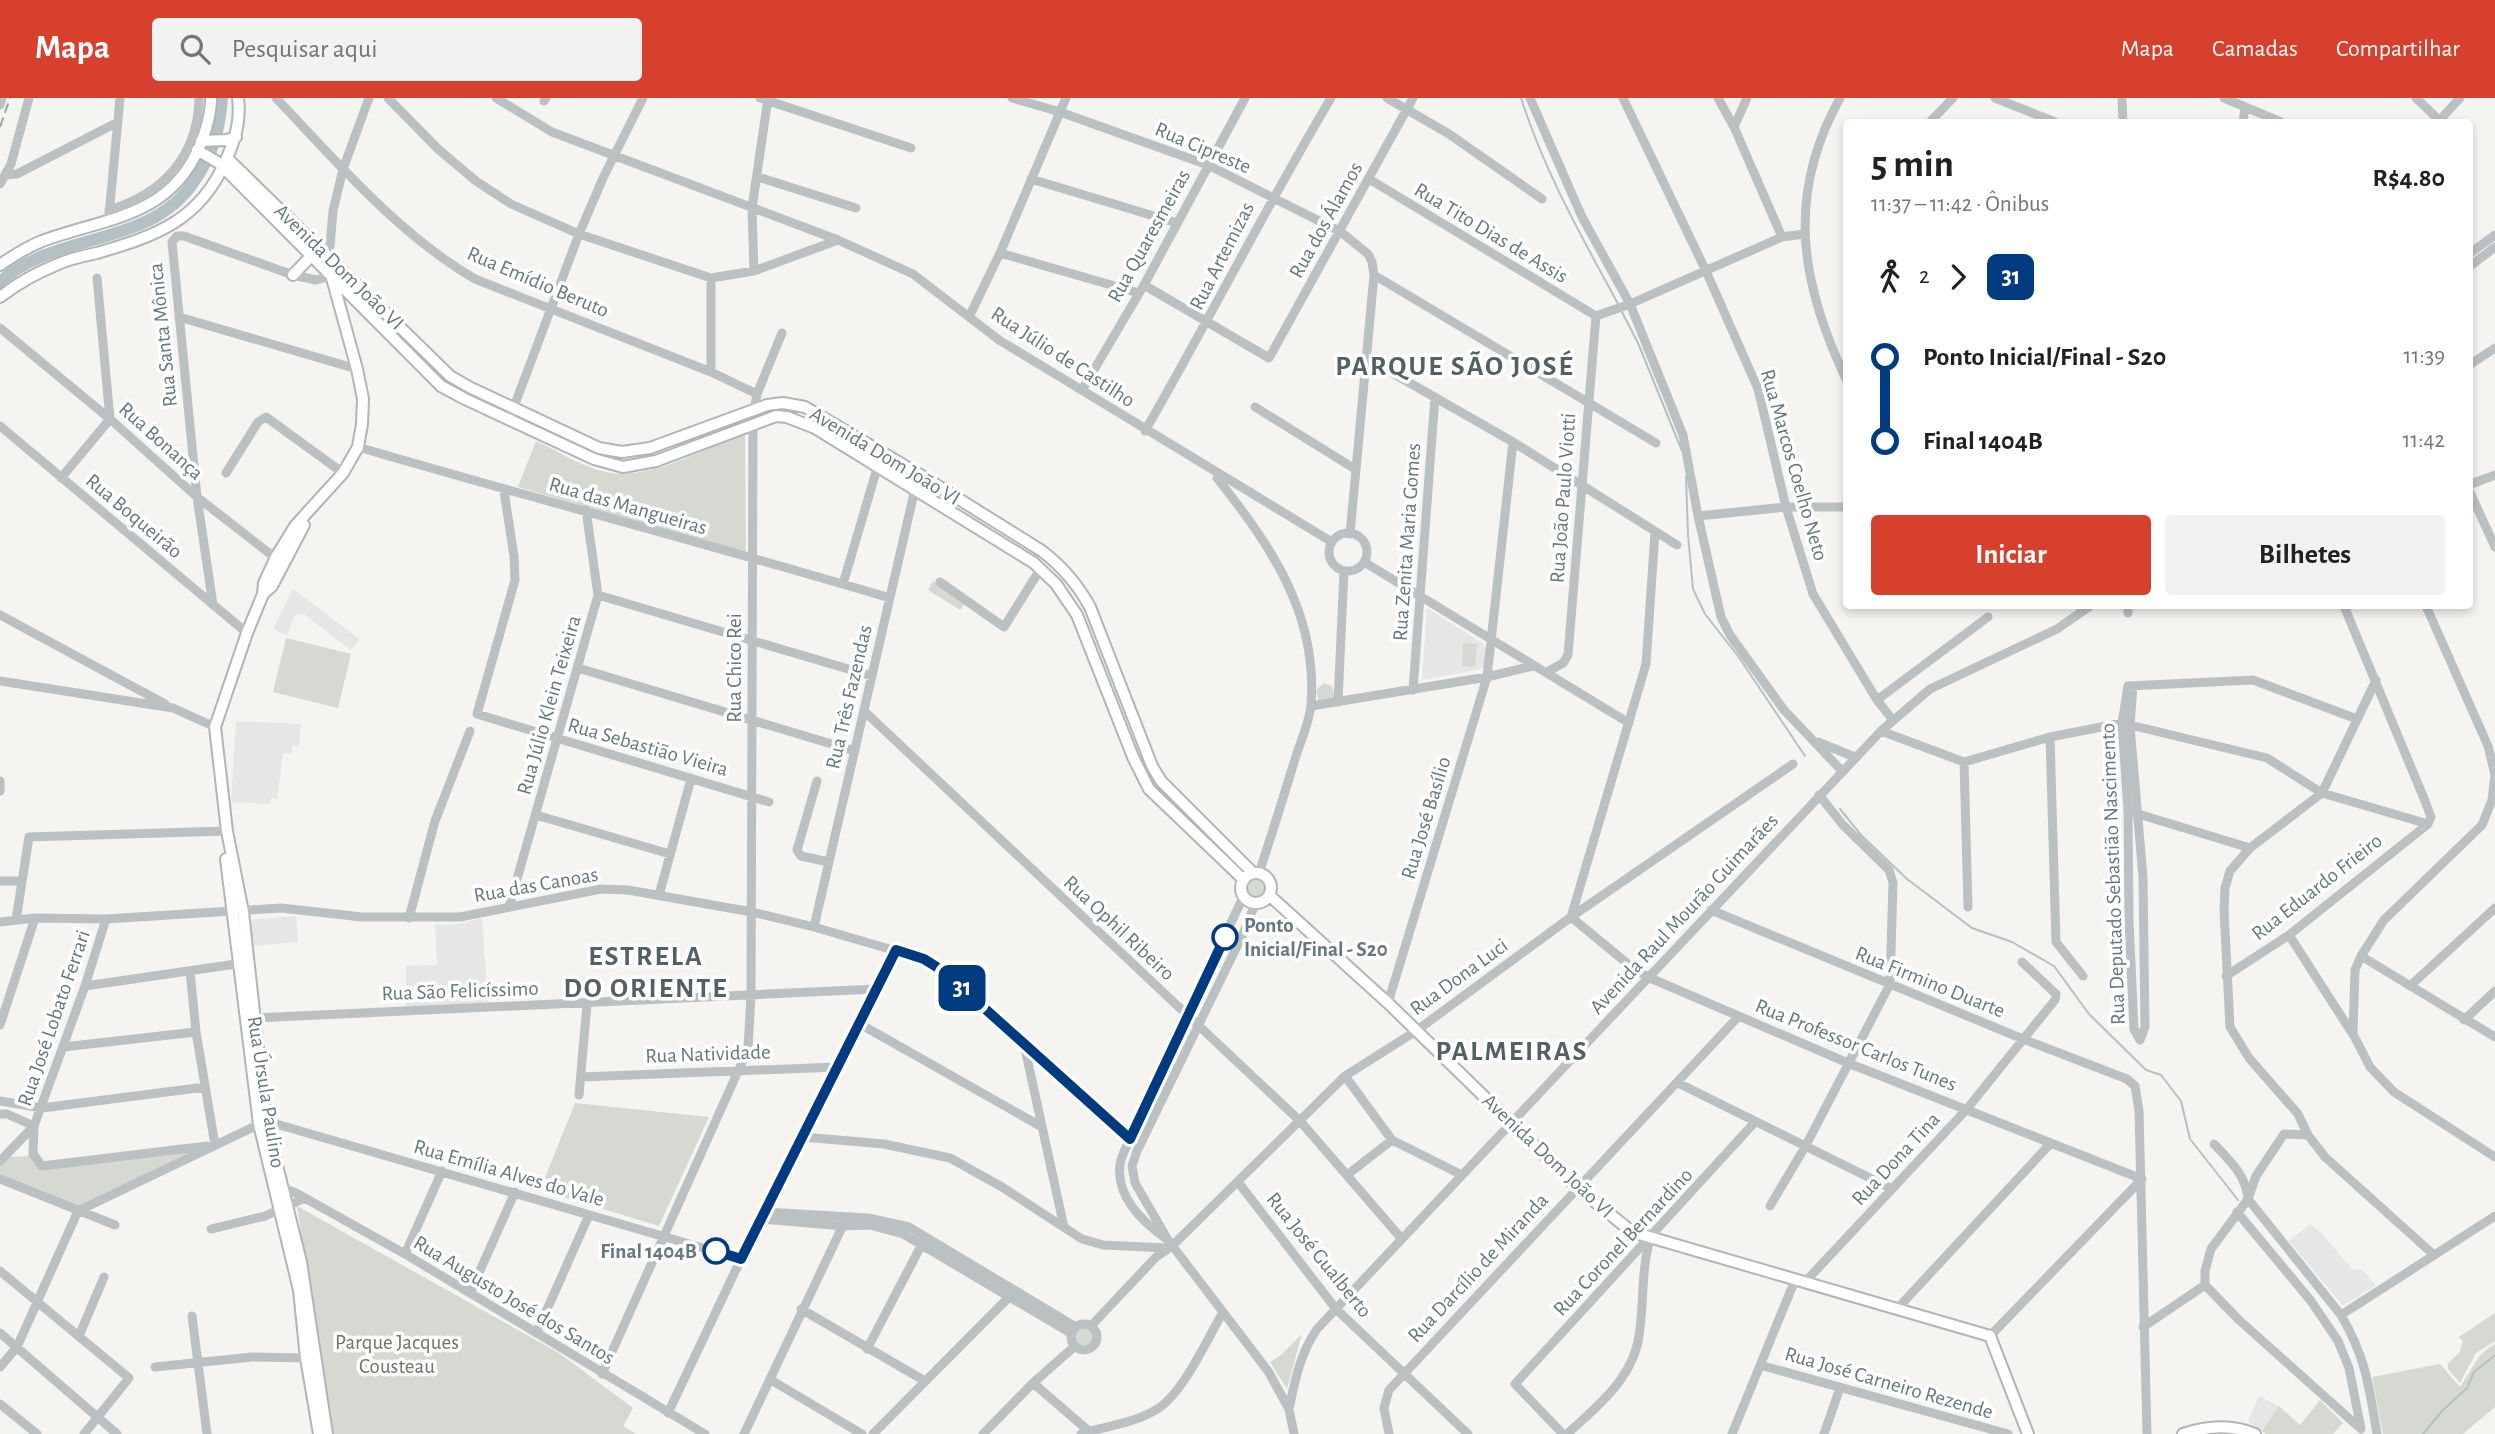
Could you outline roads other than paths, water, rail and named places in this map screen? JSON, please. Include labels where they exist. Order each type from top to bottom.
[{"type":"main road","points":[[0,265],[42,241],[108,216],[153,203],[166,194],[177,183],[202,146],[211,110],[211,98]]},
{"type":"main road","points":[[0,297],[57,264],[146,239],[170,226],[198,203],[223,163],[232,138],[238,98]]},
{"type":"main road","points":[[202,146],[232,138]]},
{"type":"main road","points":[[202,146],[223,163]]},
{"type":"main road","name":"Avenida Dom João VI","points":[[223,163],[441,386],[509,420],[594,459],[623,467],[656,461],[776,416],[800,421],[877,465],[1038,566],[1056,584],[1077,615],[1133,757],[1149,789],[1252,875]]},
{"type":"main road","name":"Avenida Dom João VI","points":[[223,163],[329,258],[450,376],[514,408],[598,447],[622,452],[650,448],[754,410],[783,403],[805,407],[1042,551],[1056,561],[1080,588],[1090,607],[1146,751],[1161,781],[1252,875]]},
{"type":"main road","points":[[293,275],[311,256]]},
{"type":"main road","name":"Rua Úrsula Paulino","points":[[268,590],[264,583],[295,526],[343,473],[358,447],[363,399],[331,276],[329,258]]},
{"type":"main road","name":"Rua Úrsula Paulino","points":[[284,1191],[262,1122],[238,912],[225,850],[226,831],[215,727],[247,633],[307,515]]},
{"type":"main road","points":[[1038,566],[1042,551]]},
{"type":"main road","points":[[1252,875],[1265,876],[1269,881],[1269,895],[1256,902],[1249,900],[1242,889],[1252,875]]},
{"type":"main road","name":"Avenida Dom João VI","points":[[1269,895],[1388,1003],[1577,1188],[1632,1232],[1990,1336]]},
{"type":"main road","name":"Rua Úrsula Paulino","points":[[244,963],[255,1018],[262,1122],[284,1191],[283,1207],[299,1290],[306,1359],[319,1434]]},
{"type":"main road","name":"Rua Úrsula Paulino","points":[[283,1207],[303,1275],[327,1434]]},
{"type":"main road","points":[[1990,1336],[2028,1434]]},
{"type":"main road","points":[[2183,1434],[2234,1428],[2255,1434]]},
{"type":"street","points":[[0,105],[2,98]]},
{"type":"street","points":[[0,184],[11,164],[29,98]]},
{"type":"street","points":[[108,216],[120,98]]},
{"type":"street","points":[[108,216],[146,196],[171,175],[189,146],[199,98]]},
{"type":"street","name":"Rua Emídio Beruto","points":[[276,98],[343,169],[446,262],[475,279],[711,372],[757,394]]},
{"type":"street","name":"Rua Úrsula Paulino","points":[[329,258],[333,211],[343,169],[369,98]]},
{"type":"street","points":[[388,98],[438,149],[476,181],[512,204],[579,234],[711,278],[754,271],[838,240]]},
{"type":"street","points":[[509,420],[579,234],[603,178],[643,98]]},
{"type":"street","name":"Rua Cipreste","points":[[1012,98],[1060,112],[1208,165],[1341,232],[1368,254],[1373,262],[1374,275]]},
{"type":"street","points":[[969,317],[1000,253],[1066,98]]},
{"type":"street","name":"Rua Quaresmeiras","points":[[1082,390],[1141,289],[1245,98]]},
{"type":"street","name":"Rua Artemizas","points":[[1145,430],[1208,321],[1272,198],[1331,98]]},
{"type":"street","points":[[1387,98],[1458,140],[1542,199]]},
{"type":"street","name":"Rua dos Álamos","points":[[1208,321],[1269,358],[1413,98]]},
{"type":"street","points":[[1530,98],[1582,218],[1629,304],[1683,435],[1715,598],[1730,635],[1784,710],[1842,771]]},
{"type":"street","name":"Rua Marcos Coelho Neto","points":[[1623,98],[1706,271],[1758,389],[1786,507],[1813,594],[1877,700],[1892,719]]},
{"type":"street","points":[[1718,98],[1734,127],[1782,237]]},
{"type":"street","points":[[1734,127],[1748,98]]},
{"type":"street","points":[[1840,98],[1826,123],[1811,173],[1804,234],[1807,266],[1820,316],[1843,362]]},
{"type":"street","points":[[1933,119],[1953,98]]},
{"type":"street","points":[[1995,98],[2048,119]]},
{"type":"street","points":[[2122,98],[2123,119]]},
{"type":"street","points":[[2224,98],[2274,119]]},
{"type":"street","points":[[2416,98],[2436,119]]},
{"type":"street","points":[[2442,119],[2460,98]]},
{"type":"street","name":"Rua Júlio de Castilho","points":[[500,99],[552,132],[838,240],[913,274],[999,340],[1213,472],[1258,529],[1278,562],[1295,600],[1310,662],[1311,706],[1252,875]]},
{"type":"street","points":[[754,271],[752,208],[758,177],[765,99],[911,148]]},
{"type":"street","points":[[2243,119],[2245,107]]},
{"type":"street","points":[[5,175],[16,174],[118,122]]},
{"type":"street","points":[[758,177],[856,208]]},
{"type":"street","points":[[1031,179],[1177,223]]},
{"type":"street","name":"Rua Tito Dias de Assis","points":[[1368,179],[1600,316]]},
{"type":"street","points":[[1600,316],[1782,237],[1804,234]]},
{"type":"street","points":[[2473,251],[2495,235]]},
{"type":"street","name":"Rua Santa Mônica","points":[[213,605],[197,497],[172,242],[177,236],[184,236],[293,275]]},
{"type":"street","points":[[2473,264],[2495,247]]},
{"type":"street","points":[[1000,253],[1141,289],[1208,321]]},
{"type":"street","points":[[293,275],[316,280],[331,276]]},
{"type":"street","points":[[1350,534],[1374,275],[1588,400],[1656,443]]},
{"type":"street","points":[[61,478],[110,419],[97,278]]},
{"type":"street","points":[[711,278],[711,372]]},
{"type":"street","name":"Rua João Paulo Viotti","points":[[1547,672],[1563,663],[1568,655],[1588,400],[1600,316]]},
{"type":"street","points":[[179,317],[357,369]]},
{"type":"street","name":"Rua Bonança","points":[[0,328],[110,419],[197,497],[276,557]]},
{"type":"street","points":[[754,410],[757,394],[782,333]]},
{"type":"street","points":[[2473,362],[2495,348]]},
{"type":"street","points":[[1366,358],[1513,442],[1676,545]]},
{"type":"street","name":"Rua Zenita Maria Gomes","points":[[1413,690],[1435,397]]},
{"type":"street","points":[[1255,407],[1355,469]]},
{"type":"street","points":[[226,473],[258,422],[266,416],[343,473]]},
{"type":"street","name":"Rua Chico Rei","points":[[602,1374],[748,1049],[752,912],[753,424]]},
{"type":"street","name":"Rua Boqueirão","points":[[0,426],[247,633]]},
{"type":"street","name":"Rua José Basílio","points":[[1388,1003],[1488,677],[1513,442]]},
{"type":"street","name":"Rua das Mangueiras","points":[[358,447],[504,491],[586,510],[751,560],[890,598]]},
{"type":"street","points":[[843,584],[877,465]]},
{"type":"street","points":[[1213,472],[1332,542]]},
{"type":"street","points":[[2473,486],[2495,475]]},
{"type":"street","name":"Rua Três Fazendas","points":[[814,927],[915,489],[922,476]]},
{"type":"street","name":"Rua Sebastião Vieira","points":[[504,491],[515,580],[477,714],[769,802]]},
{"type":"street","points":[[2473,497],[2495,547]]},
{"type":"street","points":[[1698,516],[1786,507],[1843,507]]},
{"type":"street","name":"Rua Júlio Klein Teixeira","points":[[509,907],[598,595],[586,510]]},
{"type":"street","points":[[1571,917],[1646,664],[1655,532]]},
{"type":"street","points":[[1350,534],[1365,544],[1367,556],[1364,562],[1352,571],[1344,571],[1337,568],[1329,556],[1332,542],[1340,535],[1350,534]]},
{"type":"street","points":[[1364,562],[1629,723]]},
{"type":"street","points":[[940,582],[1004,627],[1038,566]]},
{"type":"street","points":[[1338,702],[1344,571]]},
{"type":"street","points":[[598,595],[872,676]]},
{"type":"street","name":"Avenida Raul Mourão Guimarães","points":[[1289,1409],[1297,1368],[1305,1347],[1317,1329],[1892,719],[1930,689],[2057,629],[2086,609]]},
{"type":"street","points":[[1881,731],[1964,762],[2050,737],[2126,725],[2267,758],[2322,793],[2428,824],[2431,817],[2345,609]]},
{"type":"street","points":[[2353,1034],[2355,970],[2361,956],[2384,920],[2482,825],[2492,800],[2495,775],[2488,746],[2427,609]]},
{"type":"street","points":[[0,615],[173,708],[215,727]]},
{"type":"street","points":[[1877,700],[1988,617]]},
{"type":"street","points":[[1311,706],[1488,677],[1533,666]]},
{"type":"street","points":[[578,668],[855,751]]},
{"type":"street","points":[[116,698],[120,680]]},
{"type":"street","name":"Rua Deputado Sebastião Nascimento","points":[[2126,725],[2139,814],[2143,877],[2145,1027],[2140,1040],[2134,1030],[2128,900],[2126,725],[2130,686],[2253,680],[2357,719]]},
{"type":"street","points":[[2376,680],[2322,793],[2250,848],[2230,871],[2225,888],[2226,976],[2230,1027],[2238,1042],[2298,1114],[2308,1135],[2325,1157],[2434,1255]]},
{"type":"street","points":[[0,681],[173,708]]},
{"type":"street","name":"Rua Ophil Ribeiro","points":[[864,711],[1300,1121],[1401,1238]]},
{"type":"street","points":[[409,918],[435,821],[470,731]]},
{"type":"street","points":[[2050,737],[2056,942],[2083,976]]},
{"type":"street","points":[[1813,740],[1856,757]]},
{"type":"street","points":[[1964,762],[1968,906]]},
{"type":"street","name":"Rua Dona Luci","points":[[1091,1326],[1156,1257],[1238,1182],[1345,1076],[1416,1031],[1571,917],[1793,764]]},
{"type":"street","points":[[659,895],[691,779]]},
{"type":"street","points":[[0,781],[0,791]]},
{"type":"street","points":[[817,781],[797,850],[801,856],[829,862]]},
{"type":"street","points":[[1770,1206],[1805,1147],[1889,985],[1893,883],[1889,870],[1843,825],[1819,795]]},
{"type":"street","points":[[2128,811],[2250,848]]},
{"type":"street","points":[[536,815],[670,854]]},
{"type":"street","name":"Rua Eduardo Frieiro","points":[[2226,976],[2289,935],[2428,824]]},
{"type":"street","points":[[16,920],[29,837],[226,831]]},
{"type":"street","points":[[0,881],[21,881]]},
{"type":"street","name":"Rua das Canoas","points":[[0,922],[106,919],[281,908],[362,917],[460,917],[601,890],[659,895],[752,912],[924,959],[943,971],[1130,1139]]},
{"type":"street","points":[[1170,1245],[1145,1223],[1131,1205],[1122,1187],[1120,1165],[1244,895]]},
{"type":"street","points":[[1256,902],[1243,934],[1136,1152],[1132,1166],[1135,1183],[1170,1245],[1268,1371],[1289,1409],[1294,1434]]},
{"type":"street","points":[[2410,986],[2495,908]]},
{"type":"street","name":"Rua Firmino Duarte","points":[[1712,910],[1889,985],[2127,1079],[2135,1086],[2139,1111],[2142,1179]]},
{"type":"street","name":"Rua Professor Carlos Tunes","points":[[1571,917],[1634,969],[1650,978],[1848,1063],[2142,1179]]},
{"type":"street","points":[[0,1025],[35,919]]},
{"type":"street","name":"Rua José Lobato Ferrari","points":[[106,919],[85,986],[34,1126],[33,1154],[42,1166],[212,1146]]},
{"type":"street","points":[[2289,935],[2353,1034],[2370,1067],[2394,1092],[2495,1157]]},
{"type":"street","points":[[667,1412],[896,950]]},
{"type":"street","points":[[2361,956],[2495,1037]]},
{"type":"street","name":"Rua Dona Tina","points":[[1800,1281],[1966,1110],[2055,1000],[2056,994],[2022,962]]},
{"type":"street","points":[[85,986],[244,963]]},
{"type":"street","points":[[190,971],[212,1146]]},
{"type":"street","name":"Rua São Felicíssimo","points":[[255,1018],[876,989]]},
{"type":"street","points":[[2464,1020],[2495,991]]},
{"type":"street","points":[[579,1095],[587,1004]]},
{"type":"street","name":"Rua Darcílio de Miranda","points":[[1389,1434],[1384,1408],[1389,1390],[1739,1016]]},
{"type":"street","points":[[860,1024],[1042,1127]]},
{"type":"street","points":[[63,1047],[196,1032]]},
{"type":"street","points":[[1024,1044],[1063,1227]]},
{"type":"street","name":"Rua Natividade","points":[[581,1077],[837,1067]]},
{"type":"street","points":[[1345,1076],[1392,1140],[1462,1175]]},
{"type":"street","points":[[1678,1083],[1892,1189]]},
{"type":"street","points":[[0,1101],[42,1108],[205,1087]]},
{"type":"street","points":[[0,1114],[7,1114],[34,1126],[0,1161]]},
{"type":"street","points":[[0,1367],[17,1347],[78,1211],[262,1122]]},
{"type":"street","name":"Rua Emília Alves do Vale","points":[[262,1122],[442,1171],[741,1259]]},
{"type":"street","name":"Rua Coronel Bernardino","points":[[1565,1434],[1515,1384],[1755,1122]]},
{"type":"street","points":[[2308,1135],[2284,1134],[2256,1176],[2248,1199],[2211,1249],[2205,1271],[2205,1284],[2239,1320],[2362,1431]]},
{"type":"street","points":[[803,1137],[884,1144],[950,1158],[1002,1187],[1082,1240],[1104,1245],[1170,1245]]},
{"type":"street","points":[[1347,1175],[1392,1140]]},
{"type":"street","points":[[1897,1309],[2051,1143]]},
{"type":"street","points":[[2214,1144],[2242,1175],[2248,1199],[2341,1315],[2352,1334],[2369,1379],[2377,1434]]},
{"type":"street","points":[[405,1254],[442,1171]]},
{"type":"street","points":[[0,1179],[115,1225]]},
{"type":"street","points":[[2142,1179],[2147,1434]]},
{"type":"street","points":[[1990,1336],[2142,1179]]},
{"type":"street","name":"Rua José Gualberto","points":[[1238,1182],[1336,1309],[1468,1434]]},
{"type":"street","name":"Rua Augusto José dos Santos","points":[[284,1191],[305,1198],[405,1254],[705,1434]]},
{"type":"street","points":[[470,1293],[515,1192]]},
{"type":"street","points":[[211,1229],[265,1216],[305,1198]]},
{"type":"street","points":[[2237,1212],[2311,1301],[2338,1341],[2349,1368],[2362,1431]]},
{"type":"street","points":[[537,1332],[589,1214]]},
{"type":"street","points":[[763,1216],[845,1221],[883,1228],[924,1241],[1016,1289],[1074,1330]]},
{"type":"street","points":[[2341,1315],[2495,1216]]},
{"type":"street","points":[[2253,1229],[2255,1221],[2264,1220]]},
{"type":"street","points":[[744,1434],[845,1221]]},
{"type":"street","points":[[1565,1434],[1606,1396],[1633,1360],[1639,1337],[1645,1258],[1650,1238]]},
{"type":"street","points":[[924,1241],[1009,1297],[1074,1330]]},
{"type":"street","points":[[867,1349],[924,1241]]},
{"type":"street","points":[[0,1271],[129,1378],[83,1434]]},
{"type":"street","points":[[79,1336],[104,1278]]},
{"type":"street","points":[[1732,1434],[1760,1365],[1800,1281]]},
{"type":"street","points":[[2143,1327],[2205,1284]]},
{"type":"street","points":[[873,1434],[1016,1289]]},
{"type":"street","points":[[801,1309],[925,1381]]},
{"type":"street","points":[[1033,1383],[1087,1433],[1138,1418],[1160,1407],[1175,1394],[1223,1312]]},
{"type":"street","points":[[192,1316],[207,1434]]},
{"type":"street","points":[[1074,1330],[1083,1324],[1091,1326],[1097,1337],[1094,1345],[1087,1349],[1075,1346]]},
{"type":"street","points":[[1074,1330],[1075,1346]]},
{"type":"street","points":[[0,1334],[117,1434]]},
{"type":"street","points":[[983,1434],[1033,1383],[1075,1346]]},
{"type":"street","points":[[155,1367],[252,1357],[306,1359]]},
{"type":"street","name":"Rua José Carneiro Rezende","points":[[1760,1365],[2008,1434]]},
{"type":"street","points":[[771,1380],[862,1434]]},
{"type":"street","points":[[1824,1434],[1840,1388]]},
{"type":"street","points":[[0,1404],[37,1434]]},
{"type":"waterway","points":[[0,282],[47,254],[127,229],[152,219],[174,204],[193,183],[206,162],[217,133],[222,98]]},
{"type":"waterway","points":[[1521,98],[1552,178],[1618,304]]},
{"type":"waterway","points":[[1622,312],[1638,343],[1682,451]]},
{"type":"waterway","points":[[1686,477],[1693,589],[1705,614],[1738,656],[1805,756]]},
{"type":"waterway","points":[[1840,809],[1861,835],[1907,879],[1972,928],[2012,942],[2054,966],[2089,1014],[2146,1070],[2161,1075],[2181,1101],[2190,1139],[2238,1200]]},
{"type":"waterway","points":[[2423,1434],[2442,1411],[2467,1388],[2474,1372],[2495,1355]]},
{"type":"railway","points":[[0,127],[10,98]]},
{"type":"place","name":"Ponto Inicial/Final - S20","points":[[1225,937]]},
{"type":"place","name":"Final 1404B","points":[[716,1251]]},
{"type":"district","name":"PARQUE SÃO JOSÉ","points":[[1455,367]]},
{"type":"district","name":"ESTRELA DO ORIENTE","points":[[646,973]]},
{"type":"district","name":"PALMEIRAS","points":[[1512,1052]]},
{"type":"park label","name":"Parque Jacques Cousteau","points":[[397,1354]]}]
